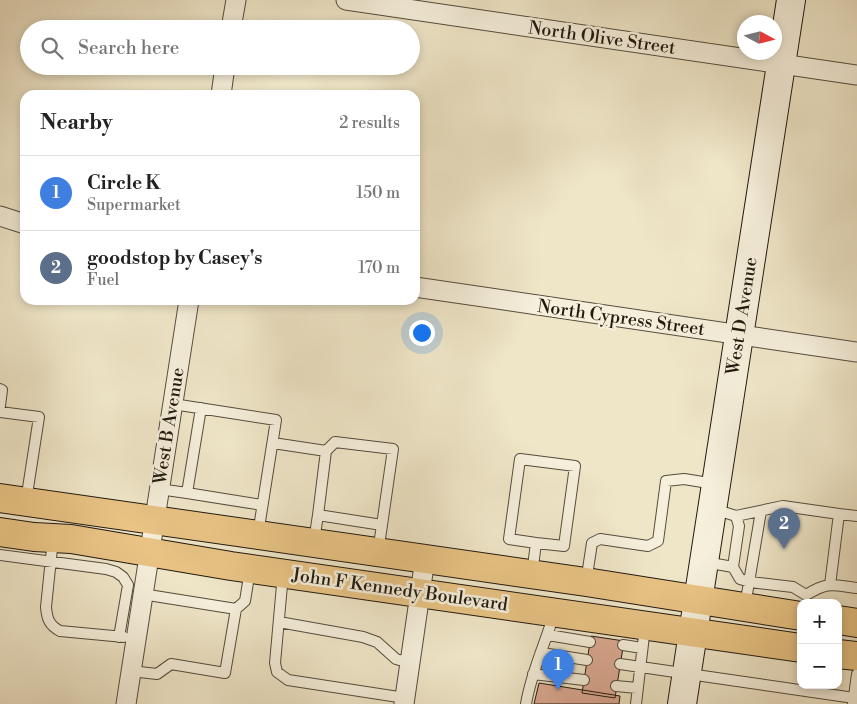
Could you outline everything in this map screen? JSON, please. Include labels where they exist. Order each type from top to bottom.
[{"type":"main road","name":"John F Kennedy Boulevard","points":[[13,500],[532,574],[698,600],[747,595],[797,603]]},
{"type":"main road","name":"John F Kennedy Boulevard","points":[[0,532],[51,550],[71,538],[250,568],[421,593],[551,624],[644,637],[693,633],[797,647]]},
{"type":"main road","points":[[842,621],[857,623]]},
{"type":"main road","points":[[842,654],[857,656]]},
{"type":"street","points":[[233,20],[236,0]]},
{"type":"street","name":"North Olive Street","points":[[346,0],[857,75]]},
{"type":"street","name":"West D Avenue","points":[[682,704],[704,562],[721,503],[739,335],[791,0]]},
{"type":"street","points":[[222,90],[224,75]]},
{"type":"street","points":[[0,216],[20,222]]},
{"type":"street","name":"North Cypress Street","points":[[420,288],[857,352]]},
{"type":"street","name":"West B Avenue","points":[[126,704],[131,671],[127,638],[142,594],[188,305]]},
{"type":"street","points":[[404,701],[425,559]]},
{"type":"lane","points":[[0,389],[2,390],[0,406]]},
{"type":"lane","points":[[172,404],[276,420],[258,535]]},
{"type":"lane","points":[[187,493],[200,408]]},
{"type":"lane","points":[[0,412],[39,417],[13,500]]},
{"type":"lane","points":[[314,543],[326,451],[335,442],[394,449],[378,552]]},
{"type":"lane","points":[[273,443],[326,451]]},
{"type":"lane","points":[[520,459],[575,466],[564,546],[536,543],[509,539],[520,459]]},
{"type":"lane","points":[[586,582],[592,543],[600,539],[648,546],[658,541],[666,480],[684,479],[721,503],[739,526],[733,568],[747,595]]},
{"type":"lane","points":[[159,489],[262,506]]},
{"type":"lane","points":[[721,503],[761,511],[783,506],[857,516]]},
{"type":"lane","points":[[747,595],[761,511]]},
{"type":"lane","points":[[830,585],[839,514]]},
{"type":"lane","points":[[318,515],[382,525]]},
{"type":"lane","points":[[532,574],[536,543]]},
{"type":"lane","points":[[0,555],[51,550],[123,576],[128,585],[127,638],[60,631],[52,627],[47,617],[46,607],[51,550]]},
{"type":"lane","points":[[704,562],[733,568]]},
{"type":"lane","points":[[131,671],[157,674],[171,664],[225,673],[236,609],[245,601],[250,568]]},
{"type":"lane","points":[[283,573],[275,663],[277,672],[288,680],[404,701]]},
{"type":"lane","points":[[809,599],[821,586],[857,588]]},
{"type":"lane","points":[[142,594],[236,609]]},
{"type":"lane","points":[[279,622],[363,637],[376,642],[396,659],[410,663]]},
{"type":"lane","points":[[526,704],[529,684],[542,653],[551,624],[590,642]]},
{"type":"lane","points":[[623,646],[644,637]]},
{"type":"lane","points":[[636,704],[644,637]]},
{"type":"lane","points":[[542,653],[587,660]]},
{"type":"lane","points":[[620,664],[853,701],[857,674]]},
{"type":"lane","points":[[533,674],[584,680]]},
{"type":"lane","points":[[616,686],[637,688]]},
{"type":"building","points":[[591,636],[624,641],[615,698],[582,693]]},
{"type":"building","points":[[539,683],[620,696],[619,704],[534,704]]},
{"type":"place","name":"goodstop by Casey's","points":[[784,549]]},
{"type":"place","name":"Circle K","points":[[558,690]]}]
